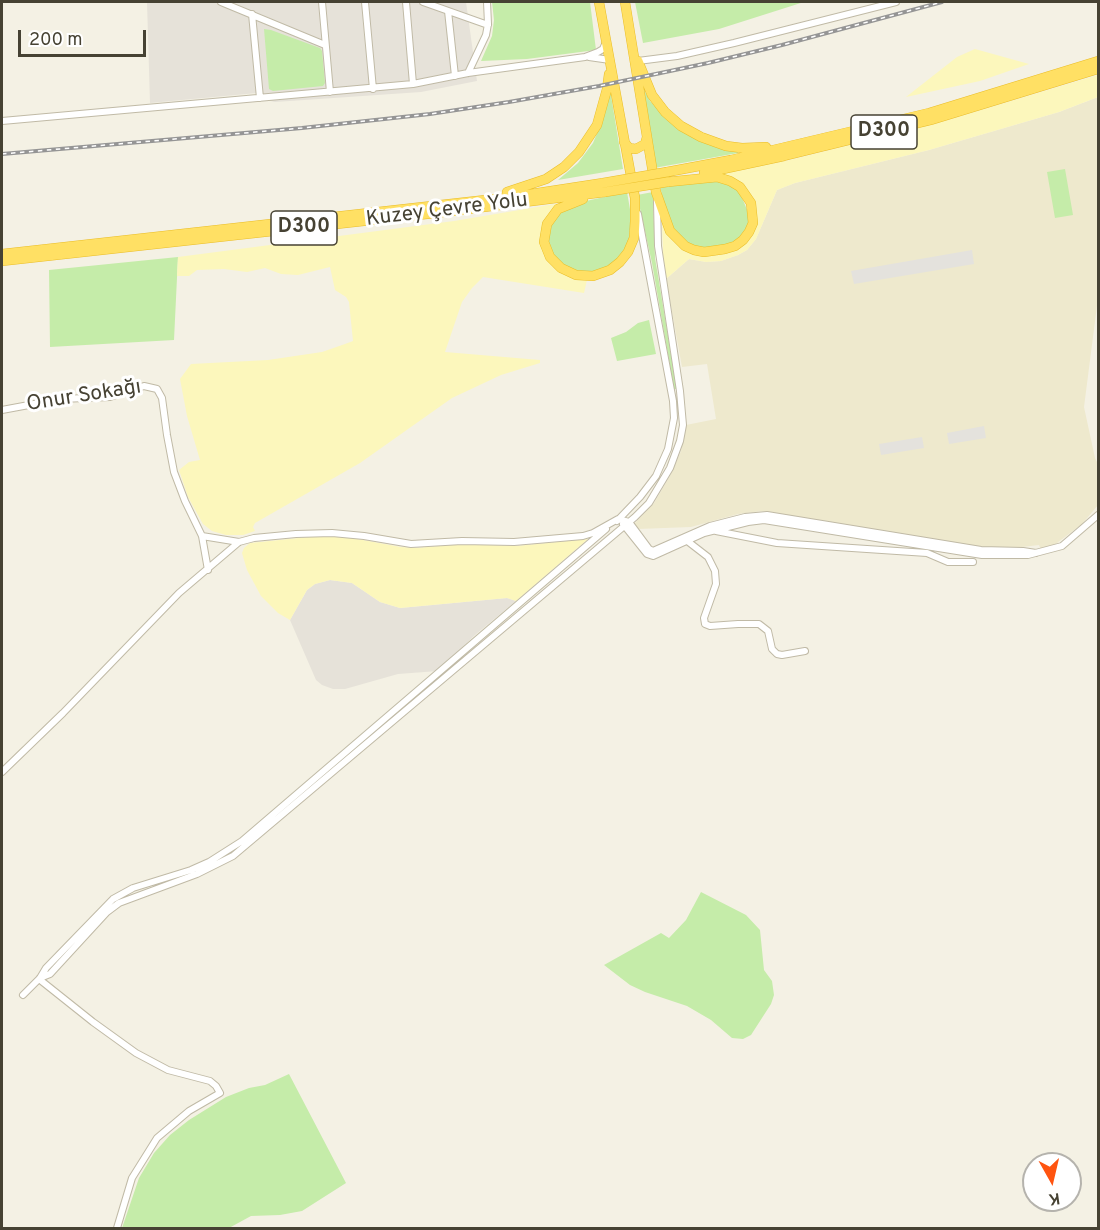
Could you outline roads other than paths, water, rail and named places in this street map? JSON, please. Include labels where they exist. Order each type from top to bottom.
[{"type":"highway","points":[[599,2],[634,198],[634,238],[628,252],[620,262],[602,274],[585,276],[568,272],[555,264],[546,250],[545,233],[548,224],[558,209],[604,188]]},
{"type":"highway","points":[[626,2],[656,192],[670,231],[685,246],[694,250],[715,252],[743,240],[749,232],[753,223],[751,203],[740,187],[717,177],[667,177]]},
{"type":"highway","points":[[633,50],[652,95],[665,112],[681,126],[713,142],[742,148],[758,148],[851,132]]},
{"type":"highway","points":[[435,205],[520,189],[546,179],[564,167],[586,144],[597,125],[607,89],[610,60]]},
{"type":"highway","name":"D300","points":[[667,177],[984,97],[1098,61]]},
{"type":"highway","name":"D300","points":[[604,188],[784,156],[931,120],[1098,69]]},
{"type":"highway","points":[[624,142],[629,148],[636,149],[643,146],[647,137]]},
{"type":"highway","name":"Kuzey Çevre Yolu","points":[[2,254],[604,188]]},
{"type":"highway","name":"Kuzey Çevre Yolu","points":[[2,261],[436,213],[604,188]]},
{"type":"street","points":[[221,2],[325,45]]},
{"type":"street","points":[[322,2],[330,92]]},
{"type":"street","points":[[365,2],[374,88]]},
{"type":"street","points":[[406,2],[413,84]]},
{"type":"street","points":[[423,2],[488,26]]},
{"type":"street","points":[[468,73],[485,39],[488,26],[487,2]]},
{"type":"street","points":[[638,61],[677,56],[896,2]]},
{"type":"street","points":[[448,11],[455,76]]},
{"type":"street","points":[[252,14],[260,98]]},
{"type":"street","points":[[585,57],[603,48],[606,40]]},
{"type":"street","points":[[2,121],[413,84],[468,73],[585,57],[610,60]]},
{"type":"street","points":[[23,995],[40,979],[50,974],[107,912],[119,903],[197,874],[233,856],[646,506],[664,480],[678,447],[683,424],[681,391],[658,246],[656,192]]},
{"type":"street","points":[[40,979],[46,968],[113,899],[133,888],[209,862],[242,841],[618,519],[640,497],[659,471],[668,449],[674,418],[673,401],[647,258],[634,198]]},
{"type":"street","name":"Onur Sokağı","points":[[2,410],[61,399],[110,397],[144,386],[155,388],[162,398],[169,448],[177,482],[202,536],[208,570]]},
{"type":"street","points":[[618,519],[653,551],[710,526],[767,515],[981,550],[1023,550],[1036,553]]},
{"type":"street","points":[[626,524],[651,556],[712,530],[753,521],[770,520],[982,555],[1028,555],[1050,551],[1067,542],[1098,515]]},
{"type":"street","points":[[202,536],[239,542],[262,537],[324,532],[411,544],[534,540],[577,538],[588,535],[618,519]]},
{"type":"street","points":[[712,530],[784,543],[927,553],[948,562],[973,562]]},
{"type":"street","points":[[686,540],[708,557],[715,574],[714,591],[704,618],[705,624],[710,626],[759,624],[768,631],[772,650],[777,654],[782,656],[806,651]]},
{"type":"street","points":[[2,772],[63,713],[170,602],[239,542]]},
{"type":"street","points":[[40,979],[136,1053],[168,1070],[207,1079],[216,1086],[220,1093],[189,1111],[158,1138],[132,1178],[117,1228]]},
{"type":"railway","points":[[2,154],[302,128],[430,114],[509,102],[708,63],[942,2]]}]
